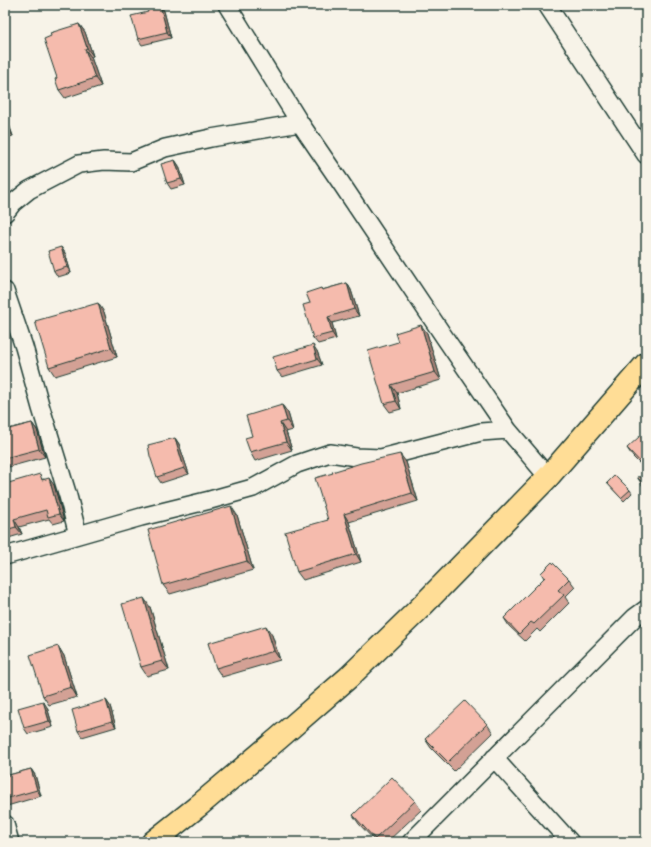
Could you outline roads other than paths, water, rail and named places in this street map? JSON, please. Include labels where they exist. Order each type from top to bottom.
[{"type":"main road","points":[[153,842],[273,743],[348,677],[422,606],[548,477],[646,364]]},
{"type":"street","points":[[227,5],[300,124],[445,338],[508,430],[548,477]]},
{"type":"street","points":[[547,5],[646,155]]},
{"type":"street","points":[[5,213],[13,203],[28,190],[79,164],[104,161],[131,162],[165,148],[211,138],[300,124]]},
{"type":"street","points":[[5,291],[24,347],[78,535]]},
{"type":"street","points":[[5,556],[141,517],[252,488],[297,464],[330,453],[356,457],[381,458],[481,432],[508,430]]},
{"type":"street","points":[[411,842],[635,617],[646,609]]},
{"type":"street","points":[[494,758],[570,842]]},
{"type":"street","points":[[5,824],[10,842]]}]
